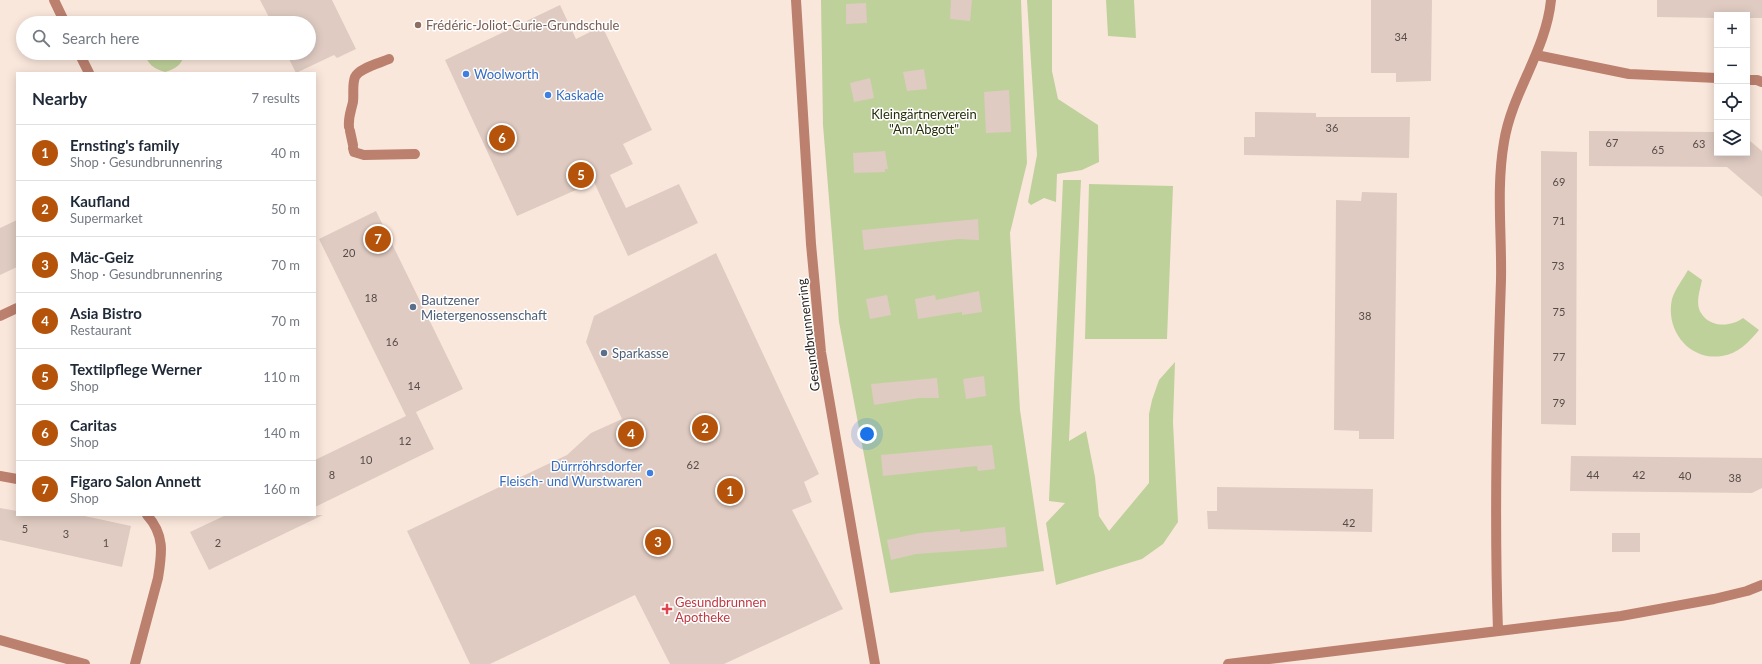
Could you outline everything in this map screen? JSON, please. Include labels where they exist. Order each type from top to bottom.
[{"type":"street","points":[[54,0],[62,16]]},
{"type":"street","name":"Gesundbrunnenring","points":[[796,0],[811,244],[821,352],[874,664]]},
{"type":"street","points":[[1498,631],[1496,439],[1502,242],[1500,179],[1504,142],[1515,100],[1536,55],[1549,20],[1551,0]]},
{"type":"street","points":[[1536,55],[1628,74],[1714,78]]},
{"type":"street","points":[[388,59],[362,71],[355,76],[352,94],[353,102],[348,119],[354,152],[364,155],[415,154]]},
{"type":"street","points":[[83,60],[89,72]]},
{"type":"street","points":[[1750,80],[1758,80],[1762,82]]},
{"type":"street","points":[[0,316],[16,308]]},
{"type":"street","points":[[0,476],[16,479]]},
{"type":"street","points":[[135,664],[158,578],[160,564],[160,535],[156,526],[148,516]]},
{"type":"street","points":[[1228,664],[1299,660],[1498,631],[1621,616],[1714,599],[1747,591],[1762,585]]},
{"type":"street","points":[[0,640],[85,664]]},
{"type":"green space","name":"Kleingärtnerverein \"Am Abgott\"","points":[[821,0],[1021,0],[1027,163],[1010,233],[1020,410],[1044,571],[890,593],[839,322],[823,125]]},
{"type":"green space","points":[[1027,0],[1052,0],[1052,71],[1058,99],[1098,125],[1099,162],[1082,170],[1057,174],[1056,202],[1044,198],[1031,205],[1028,202],[1037,155]]},
{"type":"green space","points":[[1106,0],[1134,0],[1136,38],[1108,36]]},
{"type":"green space","points":[[147,60],[182,60],[178,66],[165,72],[149,63]]},
{"type":"green space","points":[[1063,180],[1081,180],[1069,441],[1086,431],[1095,477],[1099,516],[1109,531],[1149,483],[1149,414],[1152,400],[1159,380],[1175,362],[1173,422],[1178,522],[1163,544],[1142,559],[1056,585],[1046,523],[1065,503],[1049,501]]},
{"type":"green space","points":[[1089,184],[1173,186],[1167,339],[1085,339]]},
{"type":"green space","points":[[1688,270],[1702,280],[1698,297],[1698,305],[1705,318],[1715,324],[1727,324],[1743,318],[1759,330],[1747,343],[1733,353],[1722,356],[1699,354],[1682,341],[1676,332],[1672,322],[1672,299]]},
{"type":"building","points":[[260,0],[332,0],[356,49],[337,58],[334,55],[296,72],[290,60],[316,60],[316,16],[268,16]]},
{"type":"building","points":[[951,0],[972,0],[970,21],[950,19]]},
{"type":"building","points":[[1371,0],[1432,0],[1431,81],[1396,82],[1396,73],[1371,73]]},
{"type":"building","points":[[1657,0],[1762,0],[1762,18],[1750,18],[1750,12],[1714,12],[1714,18],[1657,17]]},
{"type":"building","points":[[866,3],[867,23],[846,24],[846,4]]},
{"type":"building","name":"Kaskade","points":[[560,5],[576,39],[602,26],[652,130],[623,144],[633,164],[610,175],[626,208],[679,184],[698,223],[628,256],[594,182],[517,216],[445,60]]},
{"type":"building","points":[[924,69],[927,89],[907,91],[903,72]]},
{"type":"building","points":[[870,78],[874,98],[854,102],[850,83]]},
{"type":"building","points":[[1009,90],[1011,132],[986,133],[984,92]]},
{"type":"building","points":[[1255,112],[1316,113],[1316,117],[1410,117],[1409,158],[1244,155],[1244,137],[1255,137]]},
{"type":"building","points":[[1589,131],[1714,132],[1714,156],[1750,156],[1750,141],[1762,151],[1762,197],[1727,167],[1589,166]]},
{"type":"building","points":[[885,151],[888,169],[885,169],[885,172],[854,173],[853,153]]},
{"type":"building","points":[[1541,151],[1577,152],[1576,425],[1541,424]]},
{"type":"building","points":[[1362,192],[1397,193],[1394,439],[1359,439],[1359,431],[1334,430],[1336,200],[1361,201]]},
{"type":"building","points":[[376,211],[463,389],[416,412],[434,449],[316,507],[316,460],[406,416],[319,239]]},
{"type":"building","points":[[978,219],[979,240],[958,239],[864,250],[862,230]]},
{"type":"building","points":[[16,220],[16,267],[0,275],[0,228]]},
{"type":"building","points":[[716,253],[819,474],[804,482],[812,502],[792,510],[843,609],[724,664],[670,664],[635,595],[490,664],[470,664],[407,531],[567,455],[591,433],[622,419],[586,342],[594,316]]},
{"type":"building","points":[[979,291],[982,312],[962,315],[962,312],[918,319],[915,299],[935,295],[936,300]]},
{"type":"building","points":[[887,295],[891,315],[870,319],[866,299]]},
{"type":"building","points":[[984,376],[986,396],[966,399],[963,379]]},
{"type":"building","points":[[937,378],[939,398],[919,398],[874,405],[871,384]]},
{"type":"building","points":[[992,445],[995,469],[978,471],[977,466],[883,476],[881,455]]},
{"type":"building","points":[[1571,456],[1762,458],[1762,488],[1752,493],[1570,491]]},
{"type":"building","points":[[1217,487],[1373,489],[1372,532],[1208,529],[1207,511],[1217,511]]},
{"type":"building","points":[[0,508],[16,511],[16,516],[85,516],[131,526],[122,567],[0,540]]},
{"type":"building","points":[[323,515],[209,570],[190,532],[224,516]]},
{"type":"building","points":[[1005,527],[1007,547],[916,554],[891,560],[887,540],[920,533],[960,529],[960,532]]},
{"type":"building","points":[[1612,533],[1640,533],[1640,552],[1612,552]]},
{"type":"place","name":"Frédéric-Joliot-Curie-Grundschule","points":[[418,25]]},
{"type":"place","name":"Woolworth","points":[[466,74]]},
{"type":"place","name":"Kaskade","points":[[548,95]]},
{"type":"place","name":"Caritas","points":[[502,138]]},
{"type":"place","name":"Textilpflege Werner","points":[[581,175]]},
{"type":"place","name":"Figaro Salon Annett","points":[[378,239]]},
{"type":"place","name":"Bautzener Mietergenossenschaft","points":[[413,307]]},
{"type":"place","name":"Sparkasse","points":[[604,353]]},
{"type":"place","name":"Kaufland","points":[[705,428]]},
{"type":"place","name":"Asia Bistro","points":[[631,434]]},
{"type":"place","name":"Dürrröhrsdorfer Fleisch- und Wurstwaren","points":[[650,473]]},
{"type":"place","name":"Ernsting's family","points":[[730,491]]},
{"type":"place","name":"Mäc-Geiz","points":[[658,542]]},
{"type":"place","name":"Gesundbrunnen Apotheke","points":[[667,609]]}]
